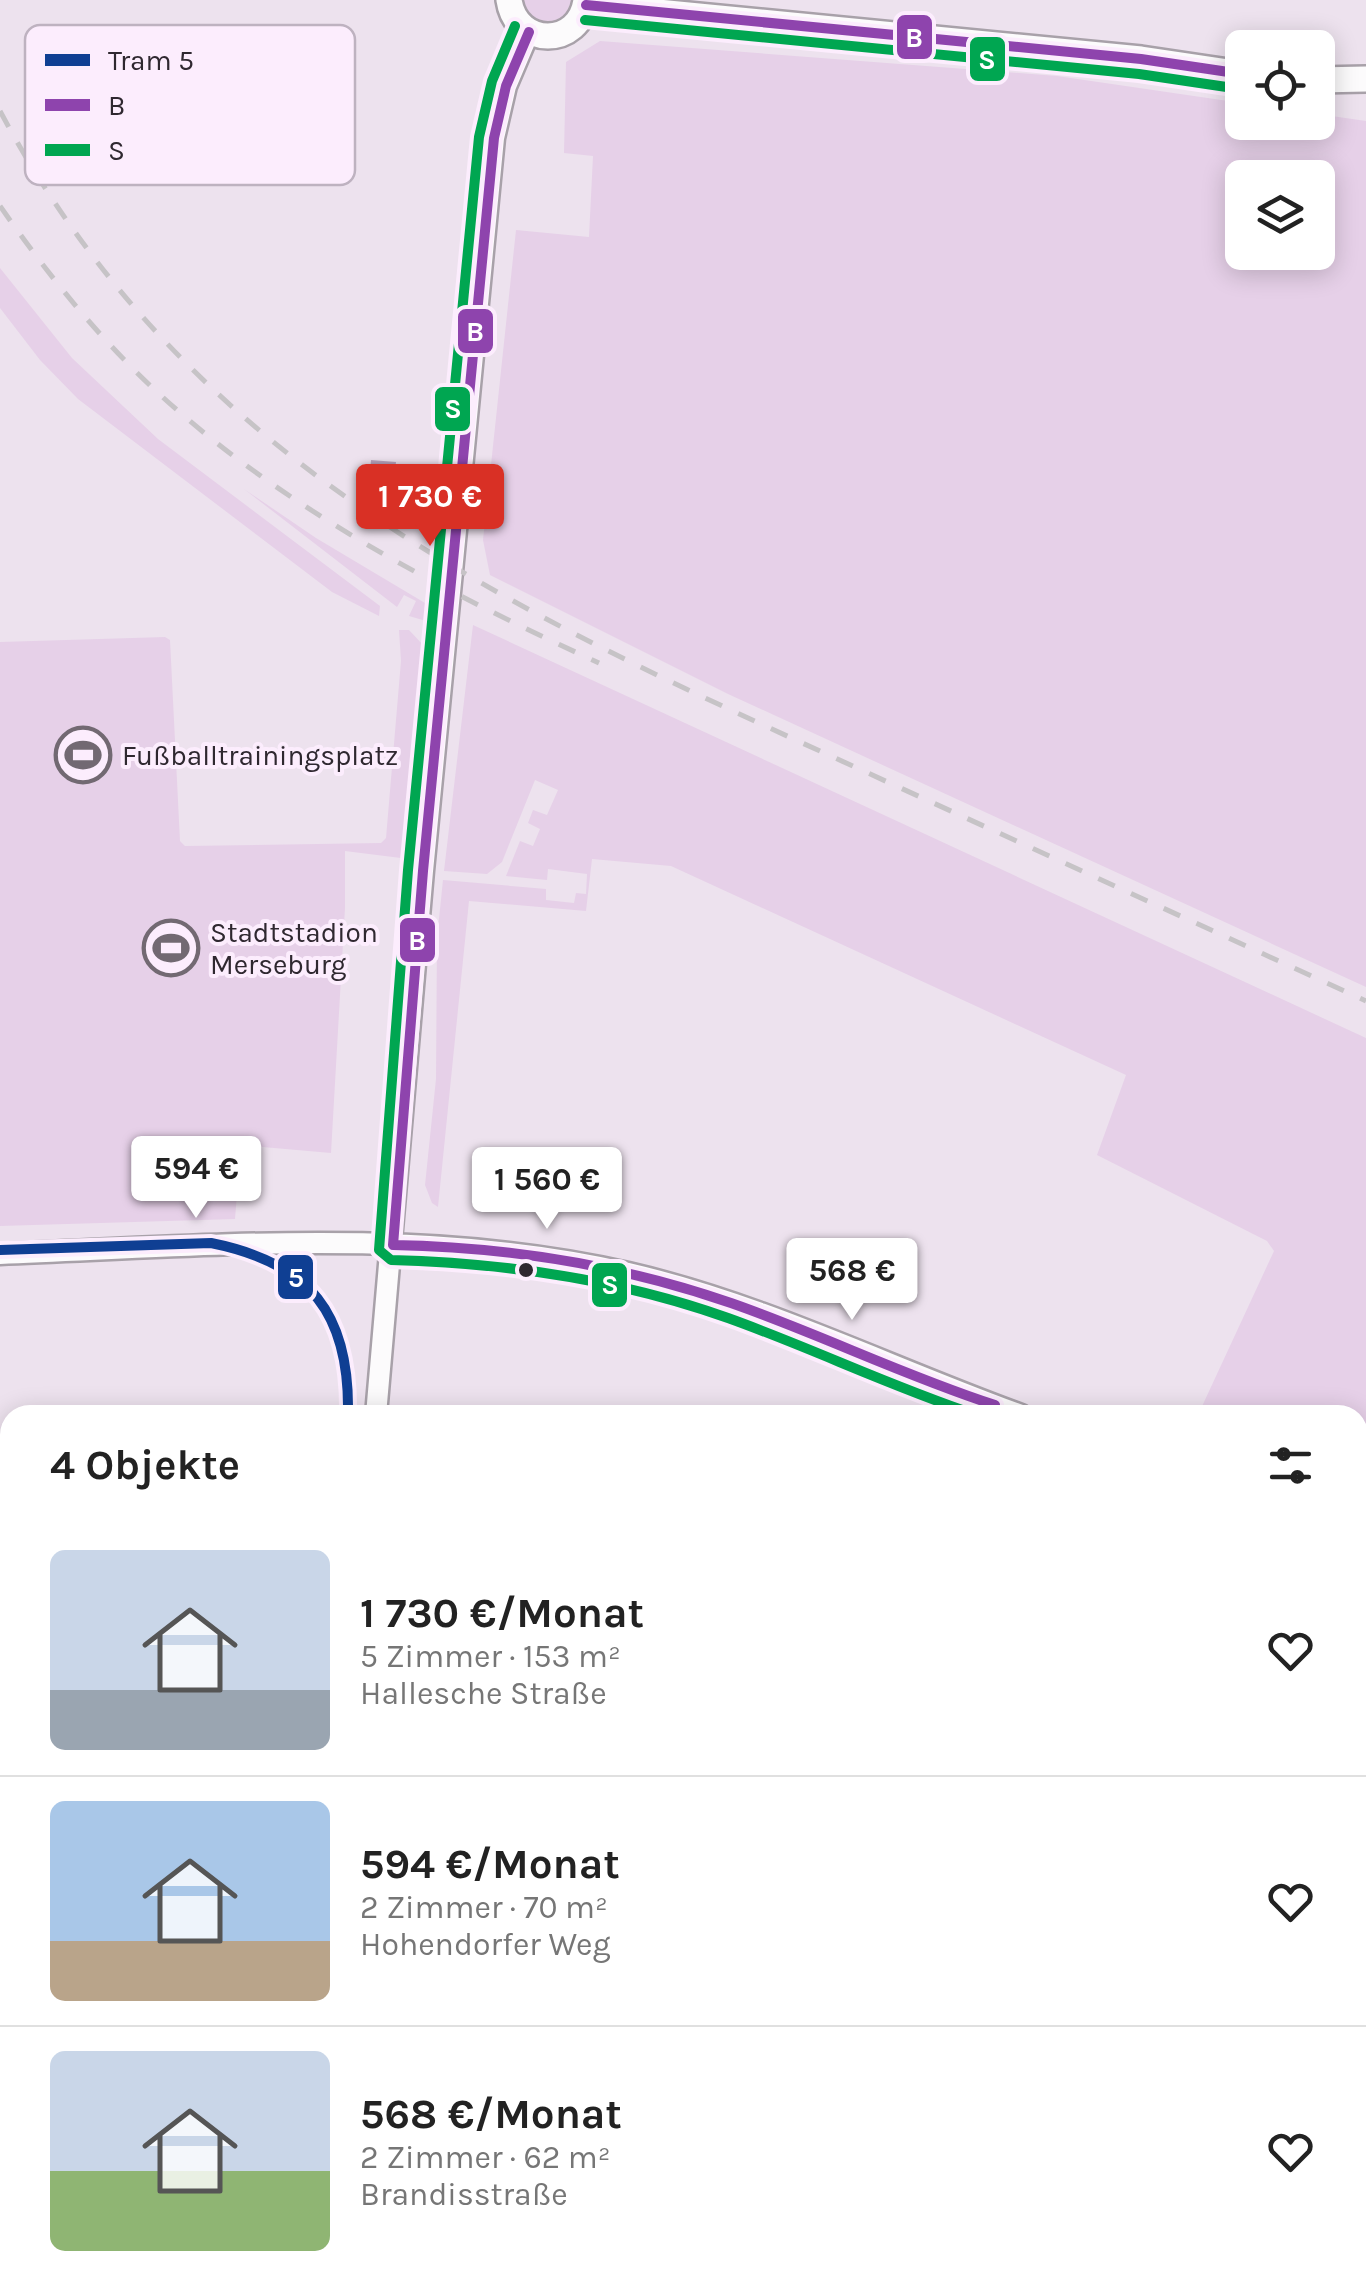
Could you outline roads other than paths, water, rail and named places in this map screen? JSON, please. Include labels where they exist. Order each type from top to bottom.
[{"type":"main road","points":[[509,0],[513,17],[529,32],[550,38],[568,32],[580,20],[586,3],[1141,59],[1225,71]]},
{"type":"main road","points":[[1335,80],[1366,79]]},
{"type":"street","points":[[377,1405],[494,138],[506,86],[529,32]]},
{"type":"street","points":[[0,1254],[264,1242],[507,1252],[633,1274],[732,1303],[982,1405]]},
{"type":"railway","points":[[0,111],[25,151]]},
{"type":"railway","points":[[46,185],[77,235],[165,341],[262,433],[369,513],[483,584],[728,709],[1366,1001]]},
{"type":"railway","points":[[0,206],[92,325],[156,391],[205,434],[311,510],[367,544],[482,607],[599,663]]},
{"type":"tram line","name":"5","points":[[0,1250],[211,1243],[275,1264],[299,1280],[332,1321],[342,1348],[348,1405]]},
{"type":"place","name":"Fußballtrainingsplatz","points":[[83,755]]},
{"type":"place","name":"Stadtstadion Merseburg","points":[[171,948]]}]
